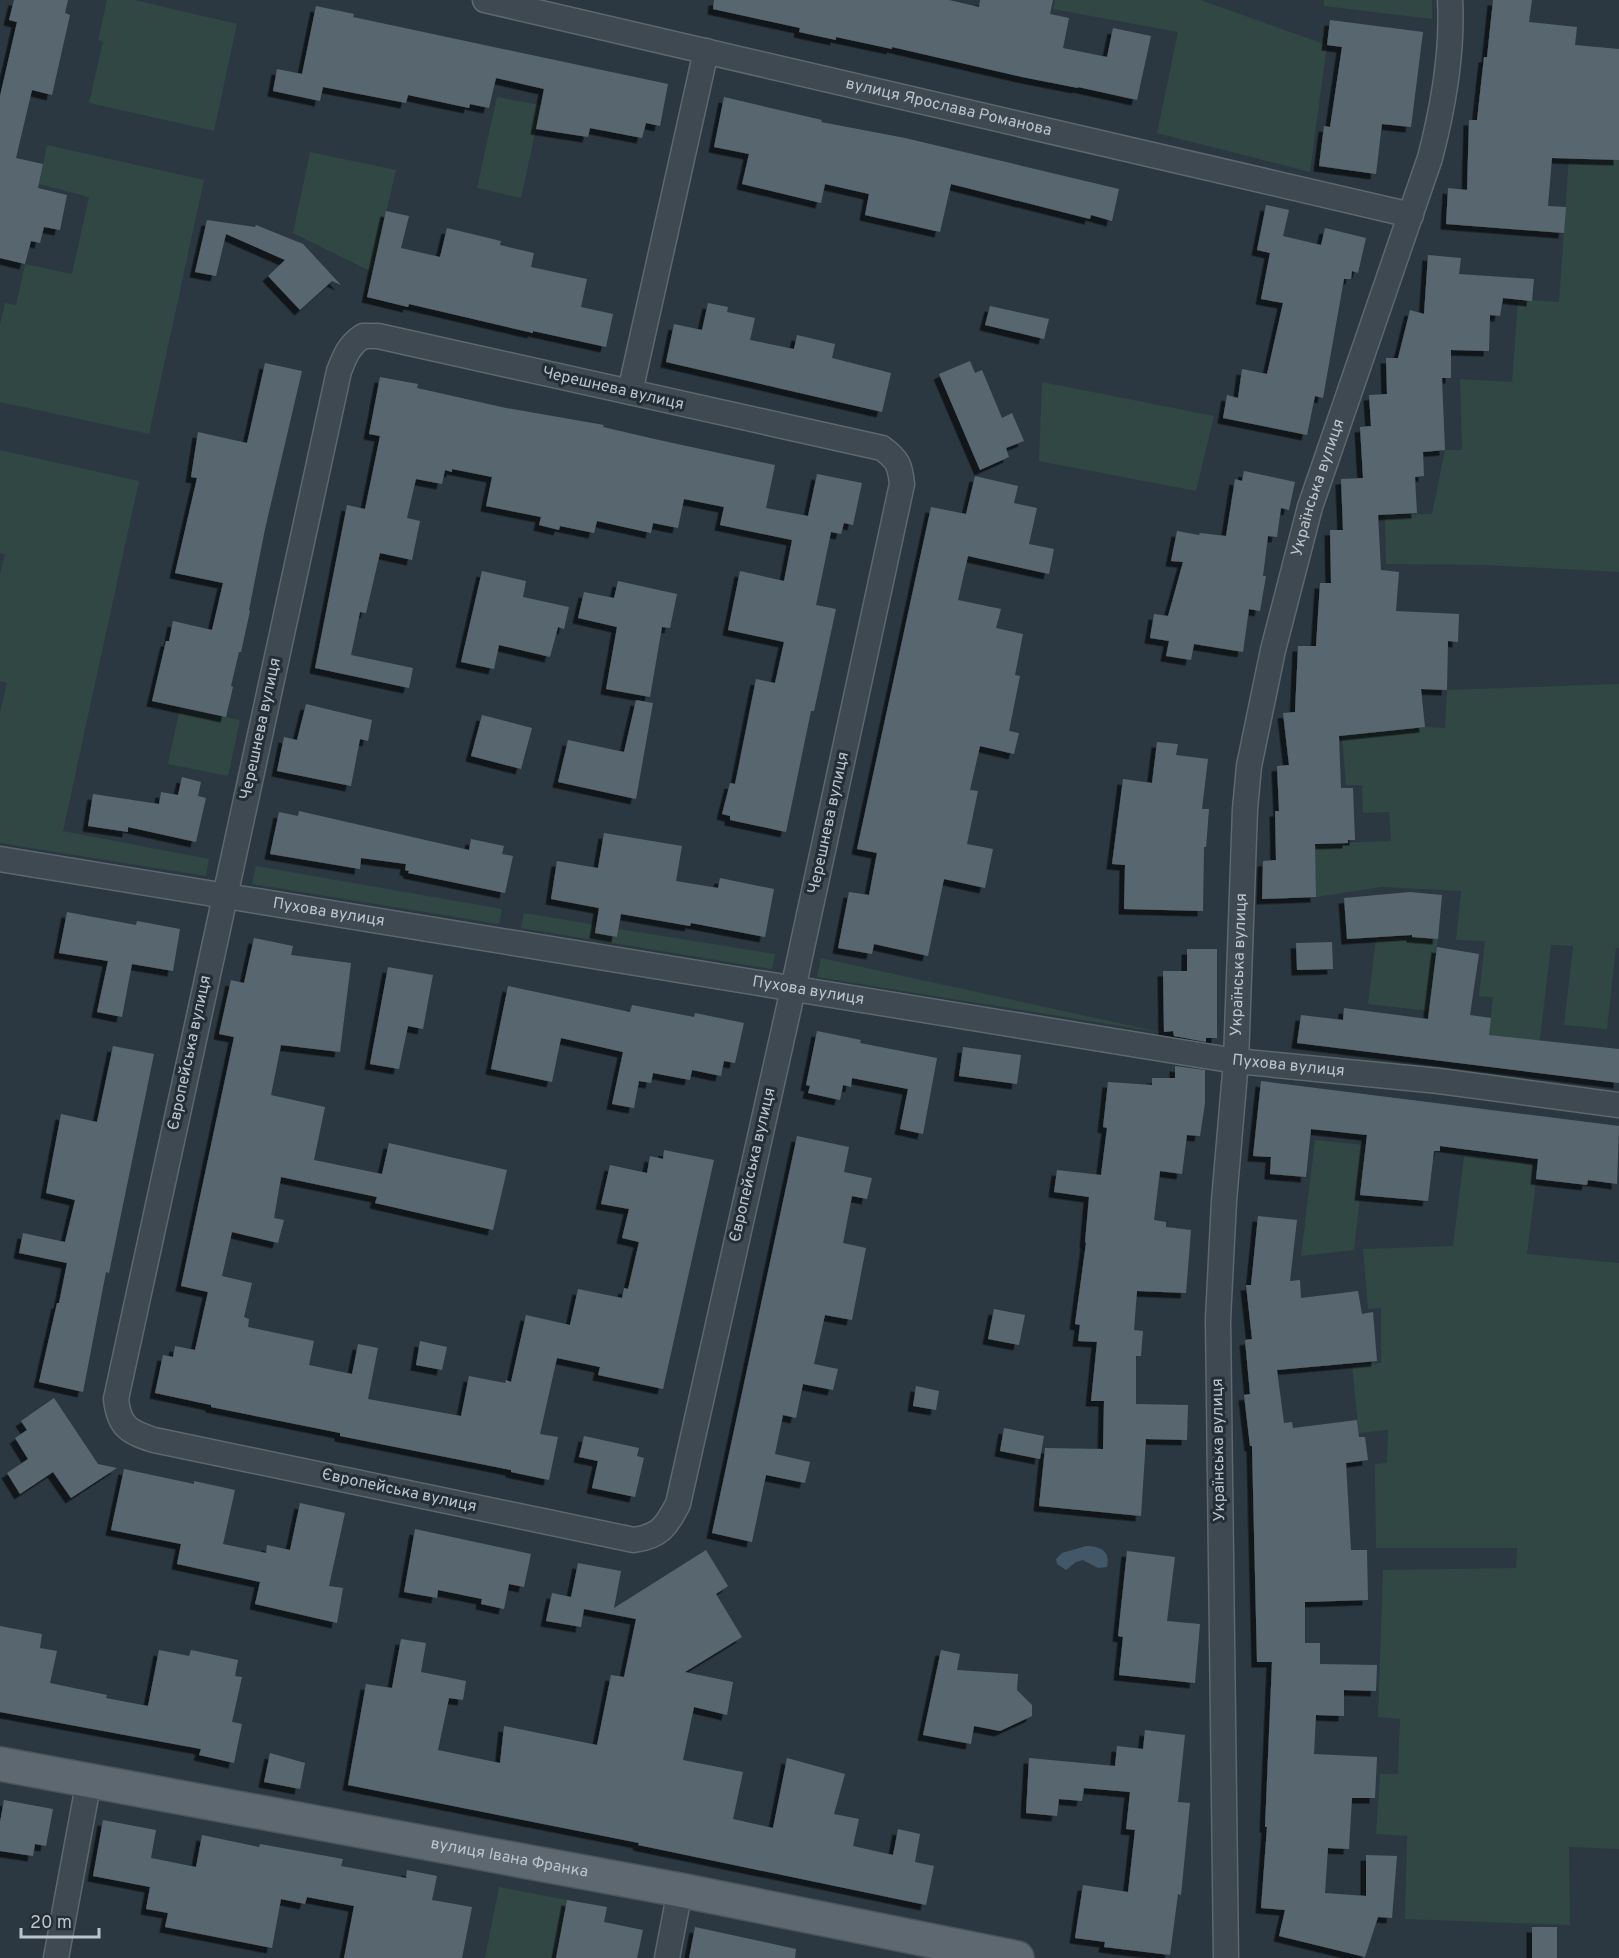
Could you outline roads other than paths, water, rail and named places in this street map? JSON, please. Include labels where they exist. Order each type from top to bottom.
[{"type":"main road","name":"вулиця Івана Франка","points":[[0,1764],[680,1890],[1017,1958]]},
{"type":"street","name":"вулиця Ярослава Романова","points":[[485,0],[1411,215]]},
{"type":"street","name":"Українська вулиця","points":[[1226,1958],[1218,1320],[1224,1201],[1236,1061],[1245,809],[1249,766],[1273,650],[1310,507],[1430,158],[1443,101],[1450,0]]},
{"type":"street","points":[[630,392],[706,51]]},
{"type":"street","name":"Черешнева вулиця","points":[[224,895],[339,371],[352,343],[363,336],[378,336],[882,448],[892,455],[900,466],[902,484],[793,989]]},
{"type":"street","name":"Пухова вулиця","points":[[0,859],[1236,1061],[1439,1081],[1619,1105]]},
{"type":"street","name":"Європейська вулиця","points":[[224,895],[116,1399],[117,1413],[123,1425],[137,1434],[154,1440],[634,1540],[649,1538],[660,1531],[678,1504],[793,989]]},
{"type":"street","points":[[56,1958],[89,1780]]},
{"type":"street","points":[[667,1958],[680,1890]]},
{"type":"water","points":[[1086,1546],[1100,1548],[1106,1553],[1107,1567],[1098,1568],[1083,1560],[1076,1562],[1066,1570],[1057,1564],[1056,1559],[1062,1553]]}]
